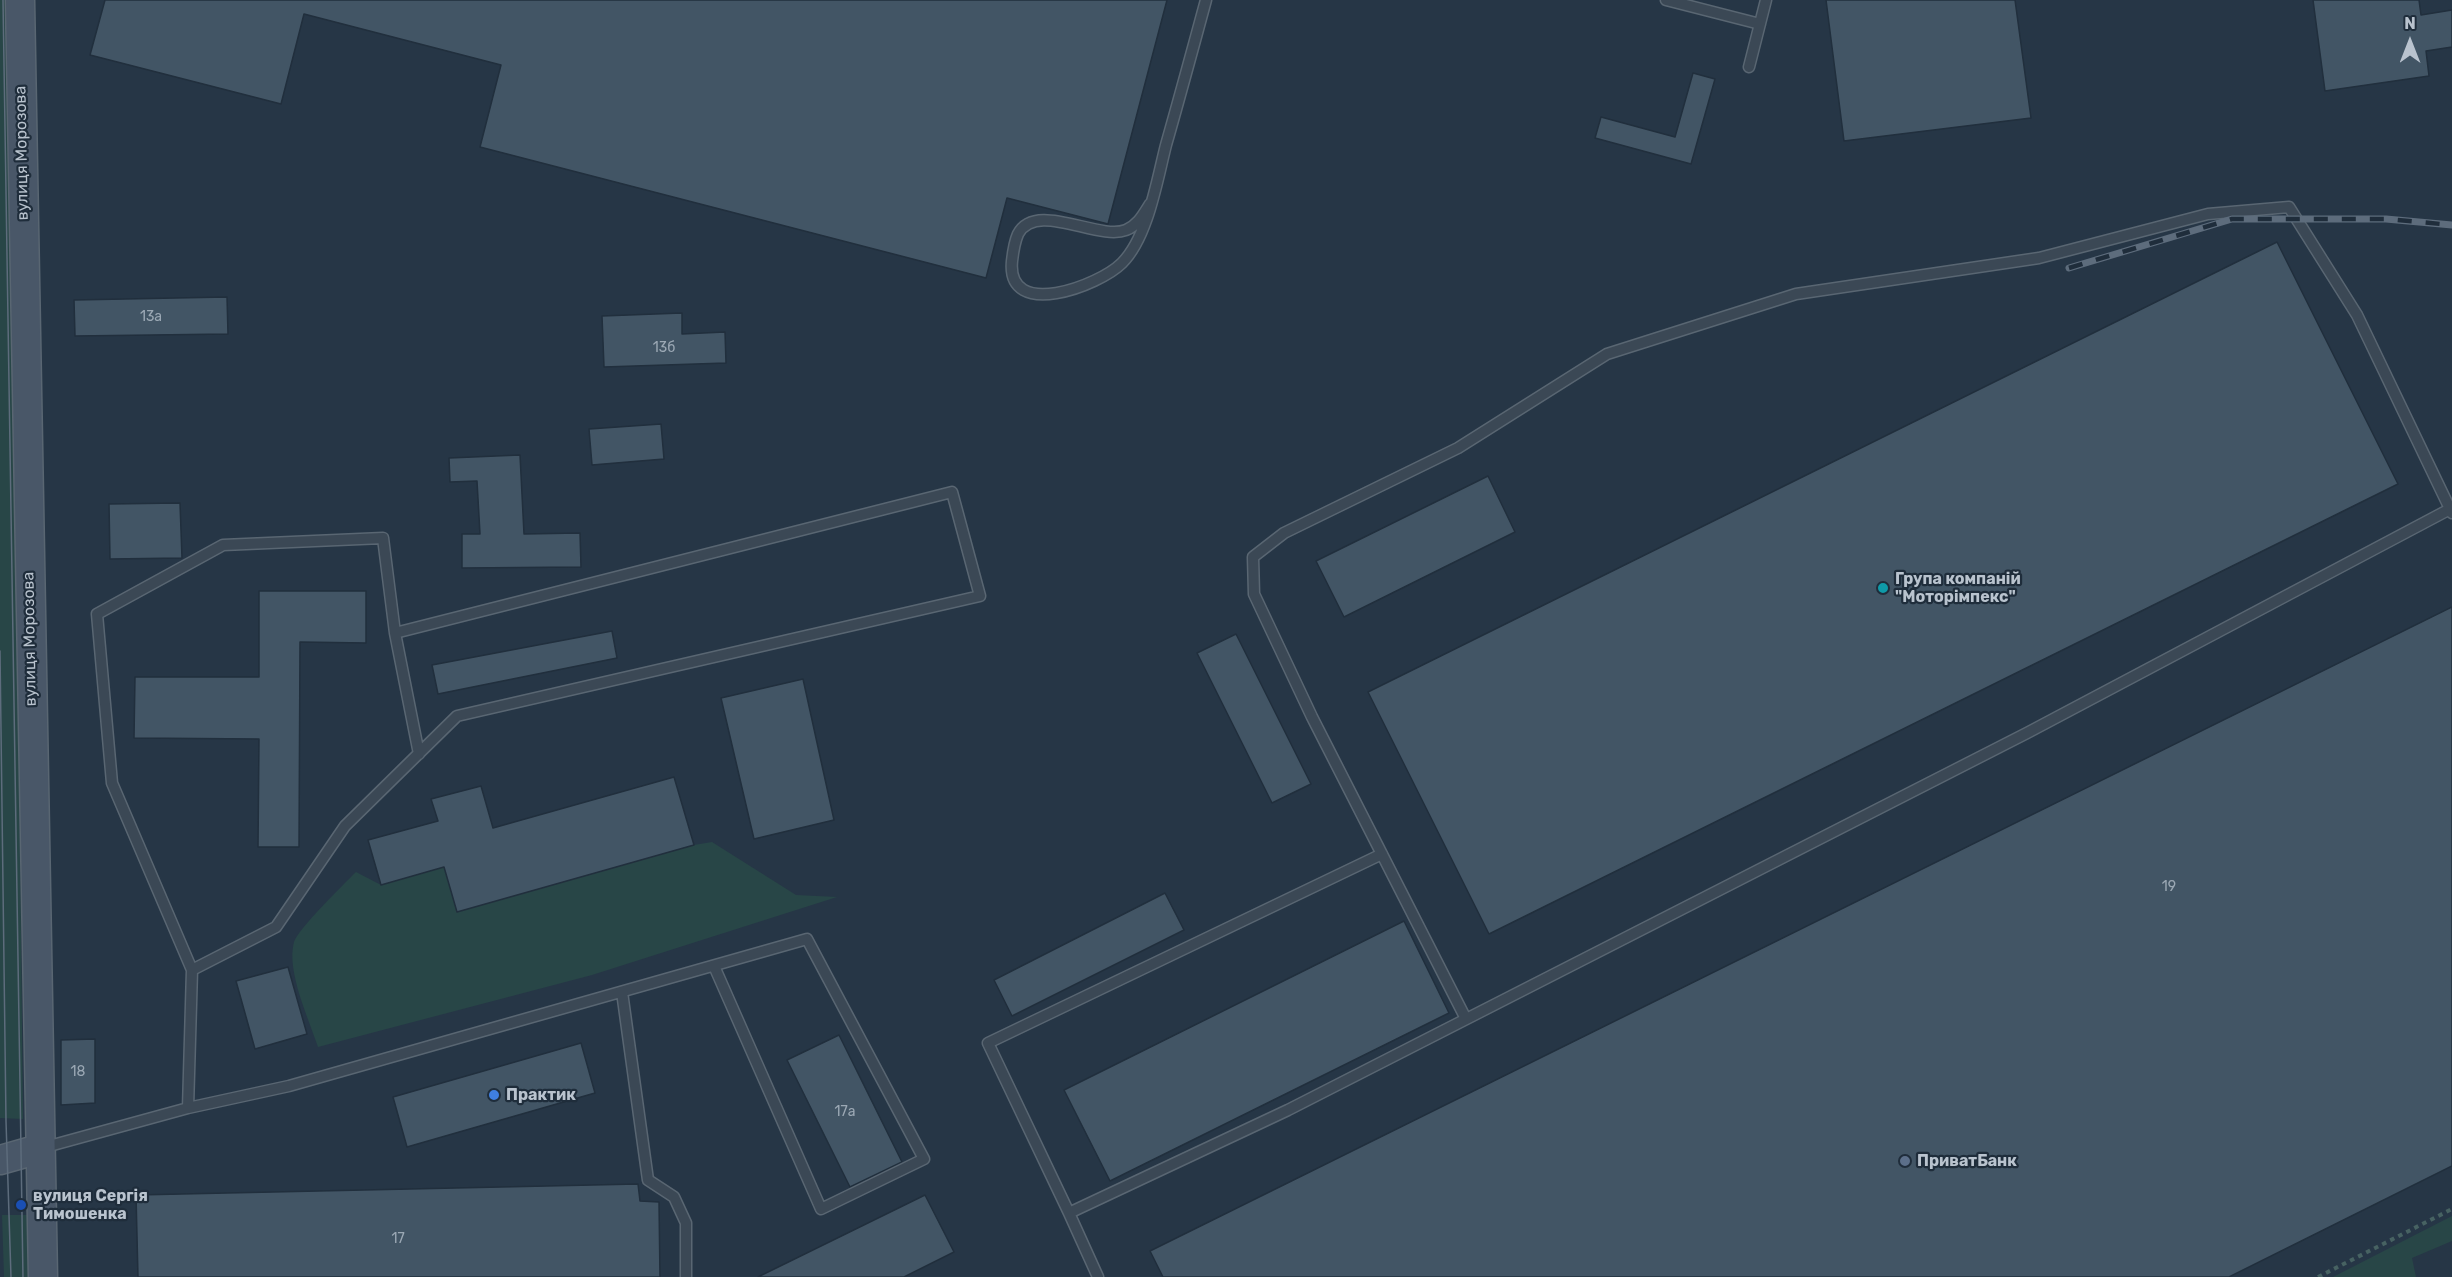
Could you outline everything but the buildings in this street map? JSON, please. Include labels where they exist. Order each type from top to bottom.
[{"type":"main road","name":"вулиця Морозова","points":[[20,0],[43,1277]]},
{"type":"main road","points":[[0,1160],[39,1149]]},
{"type":"lane","points":[[1150,204],[1138,222],[1118,232],[1052,221],[1037,221],[1026,226],[1019,233],[1014,249],[1013,279],[1027,292],[1044,294],[1067,291],[1091,284],[1122,263],[1134,247],[1150,204],[1206,0]]},
{"type":"lane","points":[[1666,0],[1760,24]]},
{"type":"lane","points":[[1749,67],[1766,0]]},
{"type":"lane","points":[[1070,1213],[1288,1110],[2027,733],[2451,510],[2357,315],[2289,207],[2208,213],[2039,258],[1796,294],[1607,354],[1458,448],[1284,533],[1253,557],[1254,594],[1311,717],[1466,1019]]},
{"type":"lane","points":[[192,970],[276,927],[345,826],[457,716],[980,596],[952,492],[395,633]]},
{"type":"lane","points":[[188,1108],[192,970],[112,783],[97,614],[223,545],[383,538],[395,633],[419,754]]},
{"type":"lane","points":[[1098,1277],[1070,1213],[988,1043],[1382,854]]},
{"type":"lane","points":[[39,1149],[188,1108],[289,1086],[807,939],[924,1159],[821,1209],[714,966]]},
{"type":"lane","points":[[622,992],[648,1180],[674,1197],[686,1222],[686,1277]]},
{"type":"path","points":[[2318,1277],[2452,1209]]},
{"type":"green space","points":[[0,0],[11,0],[23,1119],[0,1118]]},
{"type":"green space","points":[[712,842],[796,895],[837,897],[592,975],[318,1047],[296,981],[292,954],[294,942],[312,917],[356,872],[381,885],[444,867],[457,911],[694,845]]},
{"type":"green space","points":[[2,1215],[27,1215],[29,1277],[4,1277]]},
{"type":"green space","points":[[2452,1216],[2452,1241],[2412,1258],[2416,1277],[2333,1277]]},
{"type":"tram line","points":[[3,0],[23,1277]]},
{"type":"tram line","points":[[0,651],[6,1121],[11,1277]]},
{"type":"railway","points":[[2069,268],[2232,219],[2386,219],[2452,225]]},
{"type":"place","name":"Група компаній \"Моторімпекс\"","points":[[1883,588]]},
{"type":"place","name":"Практик","points":[[494,1095]]},
{"type":"place","name":"ПриватБанк","points":[[1905,1161]]},
{"type":"place","name":"вулиця Сергія Тимошенка","points":[[21,1205]]}]
